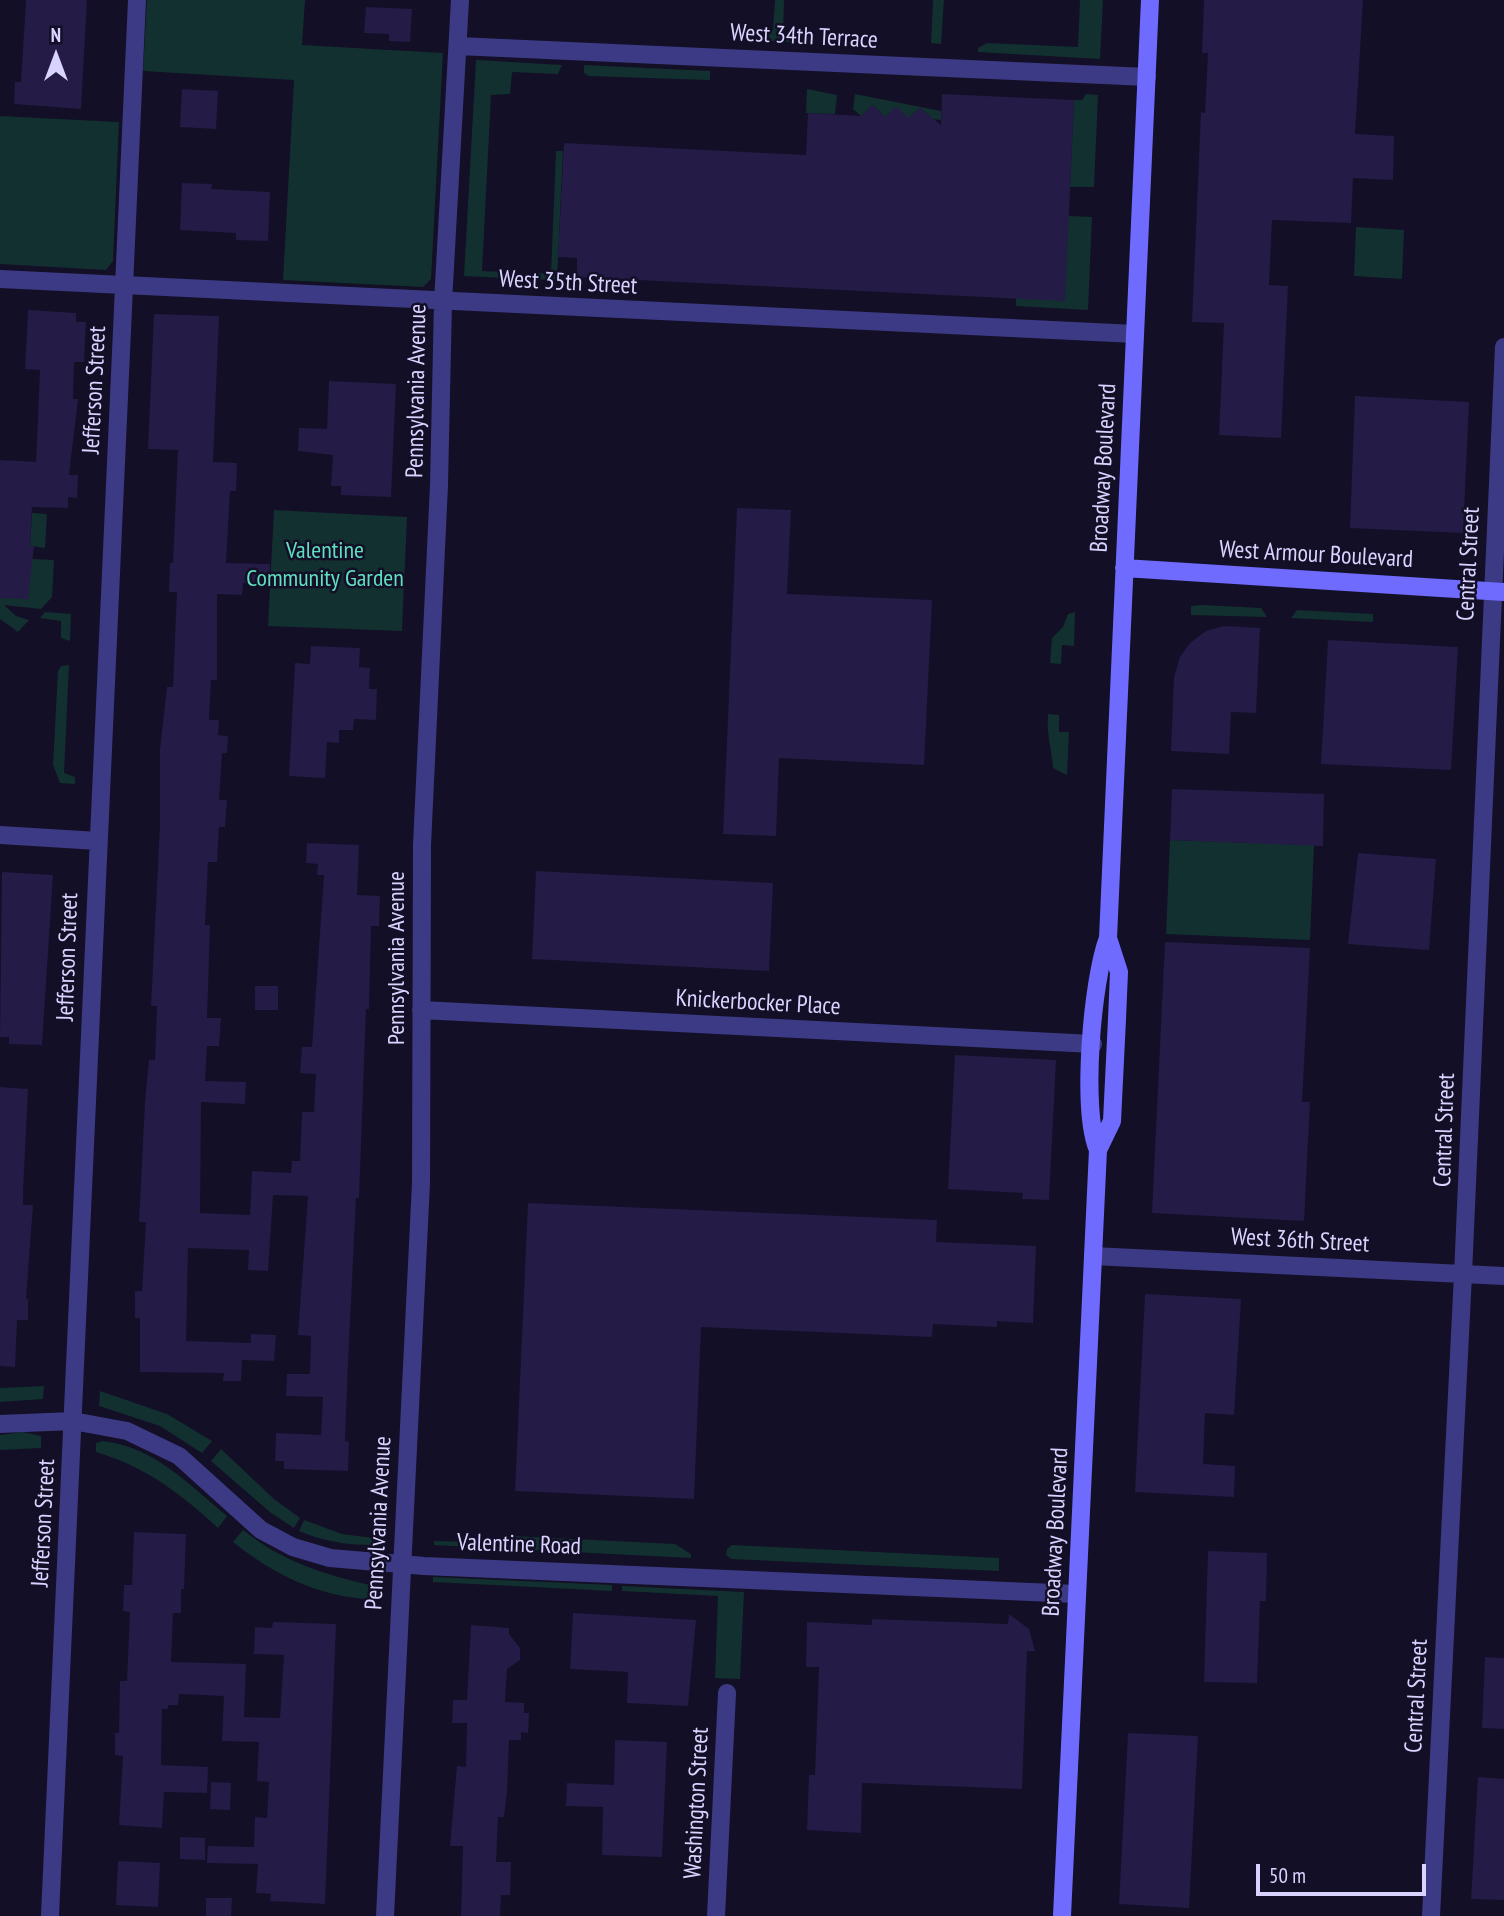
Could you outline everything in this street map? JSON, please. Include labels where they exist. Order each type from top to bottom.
[{"type":"main road","name":"Broadway Boulevard","points":[[1062,1916],[1098,1150],[1090,1122],[1093,1044],[1097,971],[1108,939],[1150,0]]},
{"type":"main road","name":"West Armour Boulevard","points":[[1125,568],[1498,591]]},
{"type":"main road","name":"Broadway Boulevard","points":[[1098,1150],[1112,1121],[1119,972],[1108,939]]},
{"type":"street","name":"Jefferson Street","points":[[50,1916],[137,0]]},
{"type":"street","name":"Pennsylvania Avenue","points":[[385,1916],[421,1183],[422,845],[439,485],[443,302],[460,0]]},
{"type":"street","name":"West 34th Terrace","points":[[458,46],[1147,77]]},
{"type":"street","name":"West 35th Street","points":[[0,279],[1135,334]]},
{"type":"street","name":"Central Street","points":[[1431,1916],[1498,591],[1504,346]]},
{"type":"street","points":[[0,835],[97,841]]},
{"type":"street","name":"Knickerbocker Place","points":[[421,1010],[1093,1044]]},
{"type":"street","name":"West 36th Street","points":[[1093,1255],[1504,1276]]},
{"type":"street","name":"Valentine Road","points":[[0,1424],[73,1421],[127,1431],[179,1457],[261,1530],[293,1547],[330,1558],[401,1565],[1077,1594]]},
{"type":"street","name":"Washington Street","points":[[716,1916],[727,1693]]},
{"type":"green space","points":[[147,0],[305,0],[302,45],[443,53],[431,279],[423,287],[283,280],[294,80],[143,71]]},
{"type":"green space","points":[[775,0],[784,0],[783,37],[796,39],[801,43],[755,40],[755,30],[773,30]]},
{"type":"green space","points":[[933,0],[944,0],[941,44],[931,43]]},
{"type":"green space","points":[[1080,0],[1103,0],[1100,59],[978,52],[978,48],[987,43],[1078,47]]},
{"type":"green space","points":[[476,60],[562,65],[558,74],[512,72],[510,94],[491,95],[482,271],[504,272],[505,278],[464,276]]},
{"type":"green space","points":[[584,65],[710,71],[710,80],[589,76],[584,73]]},
{"type":"green space","points":[[807,89],[837,95],[835,114],[806,113]]},
{"type":"green space","points":[[855,94],[941,111],[941,120],[933,119],[920,108],[909,118],[885,117],[873,105],[861,116],[853,109]]},
{"type":"green space","points":[[1086,94],[1098,95],[1094,187],[1070,187],[1074,100],[1082,100]]},
{"type":"green space","points":[[0,116],[119,122],[113,261],[106,270],[0,264]]},
{"type":"green space","points":[[556,151],[563,151],[557,280],[532,279],[532,273],[551,274]]},
{"type":"green space","points":[[1069,216],[1092,217],[1088,310],[1016,306],[1016,298]]},
{"type":"green space","points":[[1356,227],[1404,230],[1402,279],[1354,276]]},
{"type":"green space","name":"Valentine Community Garden","points":[[274,510],[407,517],[402,631],[268,626]]},
{"type":"green space","points":[[32,513],[47,514],[45,548],[30,546]]},
{"type":"green space","points":[[32,559],[54,560],[52,597],[41,609],[4,605],[16,616],[29,620],[18,632],[0,619],[0,598]]},
{"type":"green space","points":[[1191,606],[1261,608],[1267,617],[1191,615]]},
{"type":"green space","points":[[1297,610],[1373,614],[1373,622],[1291,618]]},
{"type":"green space","points":[[45,612],[71,614],[70,641],[61,638],[61,621],[40,618]]},
{"type":"green space","points":[[1075,612],[1074,646],[1062,645],[1061,664],[1050,663],[1052,638],[1063,627],[1068,614]]},
{"type":"green space","points":[[69,665],[64,773],[75,777],[75,784],[60,783],[53,765],[58,671],[61,666]]},
{"type":"green space","points":[[1048,714],[1059,715],[1059,732],[1069,732],[1067,775],[1053,768]]},
{"type":"green space","points":[[1170,840],[1314,845],[1310,940],[1166,934]]},
{"type":"green space","points":[[44,1386],[43,1399],[0,1402],[0,1388]]},
{"type":"green space","points":[[100,1391],[167,1414],[212,1441],[202,1453],[160,1426],[99,1406]]},
{"type":"green space","points":[[23,1432],[41,1436],[41,1448],[0,1450],[0,1435]]},
{"type":"green space","points":[[103,1441],[122,1445],[155,1459],[185,1480],[227,1516],[218,1528],[162,1482],[131,1465],[96,1452],[96,1443]]},
{"type":"green space","points":[[221,1449],[274,1499],[300,1518],[294,1528],[271,1513],[211,1461]]},
{"type":"green space","points":[[304,1520],[342,1534],[373,1538],[372,1545],[334,1542],[299,1531]]},
{"type":"green space","points":[[243,1530],[273,1550],[303,1565],[370,1585],[370,1599],[314,1589],[280,1574],[233,1542]]},
{"type":"green space","points":[[512,1536],[675,1544],[691,1554],[691,1558],[434,1545],[434,1541],[475,1542]]},
{"type":"green space","points":[[732,1545],[999,1558],[999,1571],[731,1559],[726,1555],[727,1549]]},
{"type":"green space","points":[[433,1577],[612,1585],[612,1591],[433,1582]]},
{"type":"green space","points":[[622,1586],[744,1592],[740,1679],[715,1678],[718,1596],[622,1591]]},
{"type":"building","points":[[26,0],[87,0],[81,109],[14,104],[15,82],[21,82]]},
{"type":"building","points":[[1204,0],[1363,0],[1355,134],[1394,136],[1393,180],[1353,178],[1351,223],[1272,220],[1269,285],[1288,286],[1281,438],[1219,435],[1224,323],[1192,322],[1201,112],[1205,113],[1208,53],[1202,53]]},
{"type":"building","points":[[366,7],[412,9],[410,42],[389,41],[389,34],[364,33]]},
{"type":"building","points":[[182,89],[218,91],[216,129],[180,127]]},
{"type":"building","points":[[942,94],[1074,100],[1065,301],[577,277],[577,258],[558,257],[564,143],[806,155],[808,113],[861,116],[873,105],[885,117],[896,106],[909,118],[920,108],[941,125]]},
{"type":"building","points":[[182,183],[212,184],[211,189],[270,192],[268,241],[236,240],[236,233],[180,230]]},
{"type":"building","points":[[28,310],[76,313],[76,322],[86,322],[84,362],[74,362],[73,399],[78,399],[69,475],[78,475],[77,498],[68,497],[68,508],[32,507],[30,546],[34,546],[28,599],[0,598],[0,460],[36,462],[40,370],[25,369]]},
{"type":"building","points":[[154,314],[219,316],[213,462],[237,463],[236,491],[230,491],[226,563],[270,564],[269,584],[243,583],[242,595],[217,594],[217,680],[211,680],[209,720],[219,720],[218,735],[228,736],[227,753],[222,753],[219,800],[227,800],[225,827],[219,827],[217,862],[208,862],[205,925],[210,925],[207,1018],[221,1018],[219,1046],[207,1046],[205,1081],[246,1082],[245,1104],[201,1102],[200,1213],[250,1215],[252,1171],[291,1173],[292,1161],[300,1161],[302,1112],[314,1112],[316,1074],[300,1073],[302,1047],[312,1047],[324,875],[317,875],[318,864],[306,863],[307,843],[359,845],[357,895],[380,896],[379,926],[371,926],[369,1009],[366,1009],[359,1198],[356,1198],[345,1441],[349,1442],[348,1471],[284,1469],[284,1461],[275,1461],[276,1433],[321,1435],[323,1397],[286,1396],[287,1374],[310,1374],[311,1336],[298,1335],[308,1196],[273,1195],[268,1271],[248,1270],[249,1250],[188,1248],[186,1341],[251,1343],[251,1334],[276,1335],[274,1361],[242,1360],[241,1381],[223,1381],[224,1373],[140,1372],[140,1318],[135,1318],[135,1291],[142,1291],[146,1222],[139,1222],[145,1102],[149,1060],[155,1060],[157,1006],[151,1006],[160,825],[160,749],[167,687],[173,687],[177,592],[169,592],[170,563],[173,563],[178,450],[148,449]]},
{"type":"building","points":[[329,381],[396,384],[391,497],[341,495],[341,486],[331,486],[333,455],[298,451],[299,428],[327,429]]},
{"type":"building","points":[[1355,396],[1469,402],[1463,533],[1350,528]]},
{"type":"building","points":[[737,508],[791,510],[787,594],[932,600],[924,765],[779,758],[776,836],[723,834]]},
{"type":"building","points":[[1224,626],[1260,628],[1256,713],[1231,712],[1229,754],[1171,751],[1174,677],[1180,657],[1190,643],[1206,631]]},
{"type":"building","points":[[1328,640],[1458,647],[1451,770],[1321,764]]},
{"type":"building","points":[[311,646],[360,648],[359,667],[370,668],[369,689],[377,689],[376,720],[354,719],[353,730],[339,730],[339,743],[327,742],[325,778],[289,776],[295,663],[310,664]]},
{"type":"building","points":[[1172,789],[1324,794],[1323,846],[1170,840]]},
{"type":"building","points":[[1358,853],[1436,859],[1429,950],[1348,944]]},
{"type":"building","points":[[536,871],[773,883],[769,971],[532,959]]},
{"type":"building","points":[[2,872],[53,875],[42,1045],[9,1044],[9,1037],[0,1037]]},
{"type":"building","points":[[1165,942],[1310,948],[1302,1102],[1310,1102],[1304,1221],[1152,1213]]},
{"type":"building","points":[[255,986],[278,986],[278,1010],[255,1010]]},
{"type":"building","points":[[955,1055],[1056,1060],[1049,1200],[1022,1199],[1023,1193],[948,1189]]},
{"type":"building","points":[[0,1087],[28,1089],[23,1205],[33,1205],[26,1299],[28,1320],[17,1320],[15,1367],[0,1366]]},
{"type":"building","points":[[528,1203],[937,1220],[936,1242],[1036,1246],[1033,1323],[997,1321],[997,1327],[933,1324],[932,1337],[701,1327],[694,1499],[515,1491]]},
{"type":"building","points":[[1145,1294],[1241,1299],[1234,1415],[1205,1413],[1203,1464],[1235,1466],[1234,1497],[1135,1492]]},
{"type":"building","points":[[134,1532],[186,1534],[184,1589],[181,1589],[181,1613],[173,1613],[171,1662],[246,1664],[244,1717],[280,1718],[284,1655],[254,1654],[255,1627],[272,1628],[273,1622],[336,1624],[325,1904],[270,1901],[271,1894],[256,1893],[258,1864],[207,1863],[208,1846],[254,1847],[255,1817],[267,1818],[269,1782],[257,1781],[259,1742],[222,1741],[224,1696],[179,1694],[178,1705],[168,1705],[168,1709],[162,1709],[161,1765],[208,1767],[207,1793],[164,1792],[162,1828],[119,1825],[123,1756],[115,1755],[115,1733],[119,1733],[120,1681],[127,1681],[130,1612],[123,1611],[124,1585],[132,1585]]},
{"type":"building","points":[[1208,1551],[1267,1553],[1266,1601],[1260,1601],[1257,1683],[1204,1682]]},
{"type":"building","points":[[573,1613],[696,1620],[688,1706],[627,1703],[628,1672],[570,1669]]},
{"type":"building","points":[[1009,1614],[1029,1629],[1035,1651],[1027,1651],[1022,1789],[862,1783],[861,1833],[807,1830],[809,1775],[815,1775],[819,1667],[806,1667],[807,1622],[872,1625],[872,1619],[1008,1624]]},
{"type":"building","points":[[471,1625],[509,1628],[509,1634],[520,1648],[520,1660],[507,1669],[505,1702],[524,1703],[524,1713],[529,1713],[528,1733],[521,1732],[521,1740],[509,1740],[504,1817],[498,1817],[496,1862],[511,1862],[510,1895],[501,1895],[500,1916],[461,1916],[463,1846],[450,1846],[457,1766],[466,1767],[467,1723],[452,1723],[453,1700],[467,1700]]},
{"type":"building","points":[[1485,1657],[1504,1658],[1504,1729],[1482,1728]]},
{"type":"building","points":[[1128,1733],[1198,1736],[1189,1908],[1119,1904]]},
{"type":"building","points":[[615,1740],[667,1742],[662,1857],[602,1855],[603,1807],[566,1806],[567,1783],[614,1785]]},
{"type":"building","points":[[1478,1777],[1504,1779],[1504,1900],[1471,1899]]},
{"type":"building","points":[[211,1782],[231,1783],[230,1810],[210,1809]]},
{"type":"building","points":[[180,1837],[205,1838],[205,1860],[180,1859]]},
{"type":"building","points":[[118,1861],[160,1863],[158,1907],[116,1905]]},
{"type":"building","points":[[206,1898],[232,1898],[231,1916],[206,1916]]}]
